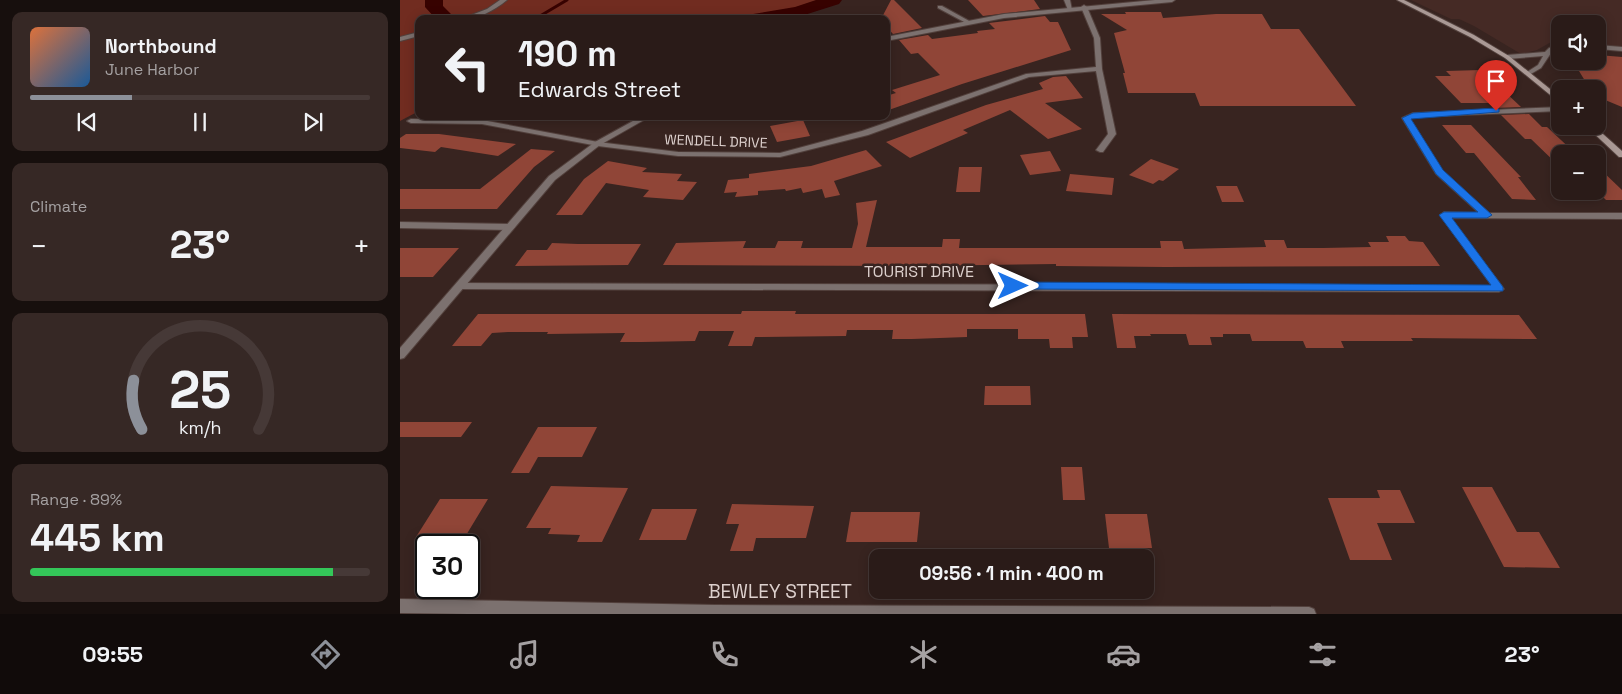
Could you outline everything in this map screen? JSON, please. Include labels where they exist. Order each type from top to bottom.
[{"type":"main road","points":[[1400,0],[1472,36],[1507,57],[1529,73],[1551,93]]},
{"type":"main road","points":[[1599,135],[1622,155]]},
{"type":"street","points":[[475,15],[489,10],[504,0]]},
{"type":"street","points":[[1067,0],[1070,9]]},
{"type":"street","points":[[890,38],[968,22],[1070,9],[1172,0]]},
{"type":"street","points":[[940,7],[968,22]]},
{"type":"street","points":[[1084,8],[1097,38],[1099,69],[1112,134],[1100,150]]},
{"type":"street","points":[[400,39],[415,35]]},
{"type":"street","points":[[1529,73],[1542,65],[1545,54],[1551,48]]},
{"type":"street","points":[[1606,49],[1622,50]]},
{"type":"street","points":[[1507,57],[1545,54]]},
{"type":"street","name":"WENDELL DRIVE","points":[[411,121],[482,122],[598,144],[678,154],[780,155],[865,133],[1008,80],[1028,76],[1099,69]]},
{"type":"street","points":[[1551,110],[1413,115],[1406,118],[1406,121],[1439,172],[1487,215],[1622,216]]},
{"type":"street","points":[[400,355],[552,178],[570,162],[641,120]]},
{"type":"street","name":"TOURIST DRIVE","points":[[460,286],[1499,289],[1444,215],[1487,215]]},
{"type":"street","points":[[400,225],[511,227]]},
{"type":"street","name":"BEWLEY STREET","points":[[400,606],[725,612],[1309,614]]},
{"type":"shaded area","points":[[400,0],[833,0],[798,12],[800,15],[415,15],[415,113],[400,121]]},
{"type":"shaded area","points":[[1411,0],[1622,0],[1622,47],[1606,46],[1606,15],[1551,15],[1551,42],[1537,50],[1521,54],[1474,26],[1459,19],[1451,19]]},
{"type":"building","points":[[891,0],[894,0],[922,28],[893,34],[890,31],[890,15],[883,15]]},
{"type":"building","points":[[968,0],[1034,0],[1040,9],[983,16]]},
{"type":"building","points":[[1125,12],[1161,12],[1163,18],[1216,14],[1262,14],[1271,29],[1299,29],[1356,106],[1200,106],[1195,93],[1128,93],[1123,73],[1125,73],[1114,33],[1127,30],[1101,14],[1126,14]]},
{"type":"building","points":[[1045,16],[1050,22],[1058,22],[1071,50],[962,84],[890,110],[890,95],[896,93],[892,90],[940,75],[918,53],[911,54],[899,40],[928,35],[932,39],[995,29],[989,23]]},
{"type":"building","points":[[1606,56],[1622,57],[1622,107],[1606,100],[1606,80],[1584,80],[1579,71],[1606,70]]},
{"type":"building","points":[[1481,70],[1521,107],[1494,108],[1489,103],[1461,103],[1435,76],[1451,76],[1446,71]]},
{"type":"building","points":[[1066,76],[1083,98],[1045,103],[1082,129],[1048,139],[1010,110],[963,130],[968,133],[910,158],[886,142],[986,105],[1043,89],[1039,83],[1053,77]]},
{"type":"building","points":[[1529,114],[1542,127],[1547,127],[1551,131],[1551,135],[1556,135],[1566,145],[1551,145],[1551,158],[1531,139],[1525,139],[1501,115]]},
{"type":"building","points":[[803,120],[810,136],[777,142],[770,126]]},
{"type":"building","points":[[1442,125],[1471,125],[1521,177],[1518,177],[1536,200],[1512,199],[1474,153],[1466,153]]},
{"type":"building","points":[[406,134],[439,134],[516,144],[498,156],[441,147],[435,152],[400,148],[400,138]]},
{"type":"building","points":[[531,149],[555,151],[534,167],[497,209],[400,209],[400,189],[480,189]]},
{"type":"building","points":[[866,150],[882,166],[834,181],[840,195],[825,198],[822,189],[803,193],[801,188],[786,191],[785,189],[758,191],[758,195],[735,197],[737,192],[724,193],[728,180],[749,178],[749,174],[811,166]]},
{"type":"building","points":[[1050,151],[1061,171],[1030,175],[1020,155]]},
{"type":"building","points":[[1151,159],[1179,169],[1163,181],[1159,180],[1153,184],[1129,175]]},
{"type":"building","points":[[608,161],[647,168],[642,172],[682,174],[677,181],[697,182],[683,200],[643,197],[649,190],[606,183],[582,215],[556,215],[584,179]]},
{"type":"building","points":[[959,167],[982,167],[980,192],[956,192]]},
{"type":"building","points":[[1070,174],[1114,178],[1112,195],[1066,191]]},
{"type":"building","points":[[1606,175],[1622,190],[1622,200],[1606,200]]},
{"type":"building","points":[[1216,186],[1237,186],[1244,202],[1222,202]]},
{"type":"building","points":[[877,200],[866,247],[942,247],[943,239],[960,239],[959,248],[1161,248],[1160,241],[1182,241],[1184,249],[1266,247],[1264,240],[1284,240],[1287,248],[1323,248],[1371,247],[1368,242],[1389,242],[1386,236],[1405,236],[1409,241],[1423,242],[1440,266],[1166,267],[1056,266],[1056,264],[915,266],[663,265],[676,243],[746,241],[743,248],[775,248],[778,241],[803,241],[801,248],[852,248],[858,224],[856,203]]},
{"type":"building","points":[[552,243],[641,244],[628,265],[515,266],[527,250],[547,250]]},
{"type":"building","points":[[400,248],[459,248],[433,277],[400,277]]},
{"type":"building","points":[[742,311],[796,311],[795,314],[1085,314],[1088,337],[1072,337],[1073,348],[1050,348],[1049,339],[1018,339],[1018,329],[967,329],[967,337],[912,339],[892,339],[893,330],[847,330],[846,336],[755,337],[752,346],[728,346],[734,331],[699,331],[695,341],[642,342],[620,342],[625,333],[547,334],[548,332],[508,332],[492,333],[481,346],[452,346],[478,314],[741,314]]},
{"type":"building","points":[[1112,314],[1519,315],[1537,339],[1411,338],[1413,341],[1341,341],[1344,348],[1306,348],[1303,341],[1252,341],[1250,334],[1223,334],[1223,337],[1210,337],[1212,345],[1189,345],[1186,334],[1150,334],[1151,336],[1134,336],[1136,348],[1117,348]]},
{"type":"building","points":[[985,386],[1030,386],[1031,405],[984,405]]},
{"type":"building","points":[[400,422],[472,422],[461,437],[400,437]]},
{"type":"building","points":[[538,427],[597,427],[582,457],[538,457],[529,473],[511,473]]},
{"type":"building","points":[[1061,467],[1082,467],[1085,500],[1063,500]]},
{"type":"building","points":[[551,486],[628,488],[602,542],[577,542],[580,535],[548,534],[551,528],[526,528]]},
{"type":"building","points":[[1462,487],[1492,487],[1517,532],[1539,532],[1560,568],[1504,567]]},
{"type":"building","points":[[1377,490],[1400,490],[1415,523],[1377,523],[1392,560],[1350,560],[1328,498],[1380,498]]},
{"type":"building","points":[[440,499],[488,499],[467,534],[418,534]]},
{"type":"building","points":[[732,504],[814,506],[806,538],[756,538],[753,551],[730,551],[739,524],[726,524]]},
{"type":"building","points":[[652,509],[697,509],[686,540],[639,540]]},
{"type":"building","points":[[851,512],[920,512],[917,542],[846,542]]},
{"type":"building","points":[[1105,514],[1147,514],[1152,548],[1109,548]]},
{"type":"waterway","points":[[434,0],[434,7],[443,15]]},
{"type":"waterway","points":[[542,15],[567,0]]},
{"type":"waterway","points":[[779,15],[798,12],[833,0]]},
{"type":"route","points":[[1013,286],[1499,289],[1444,215],[1487,215],[1439,172],[1406,121],[1406,118],[1413,115],[1496,111]]}]
